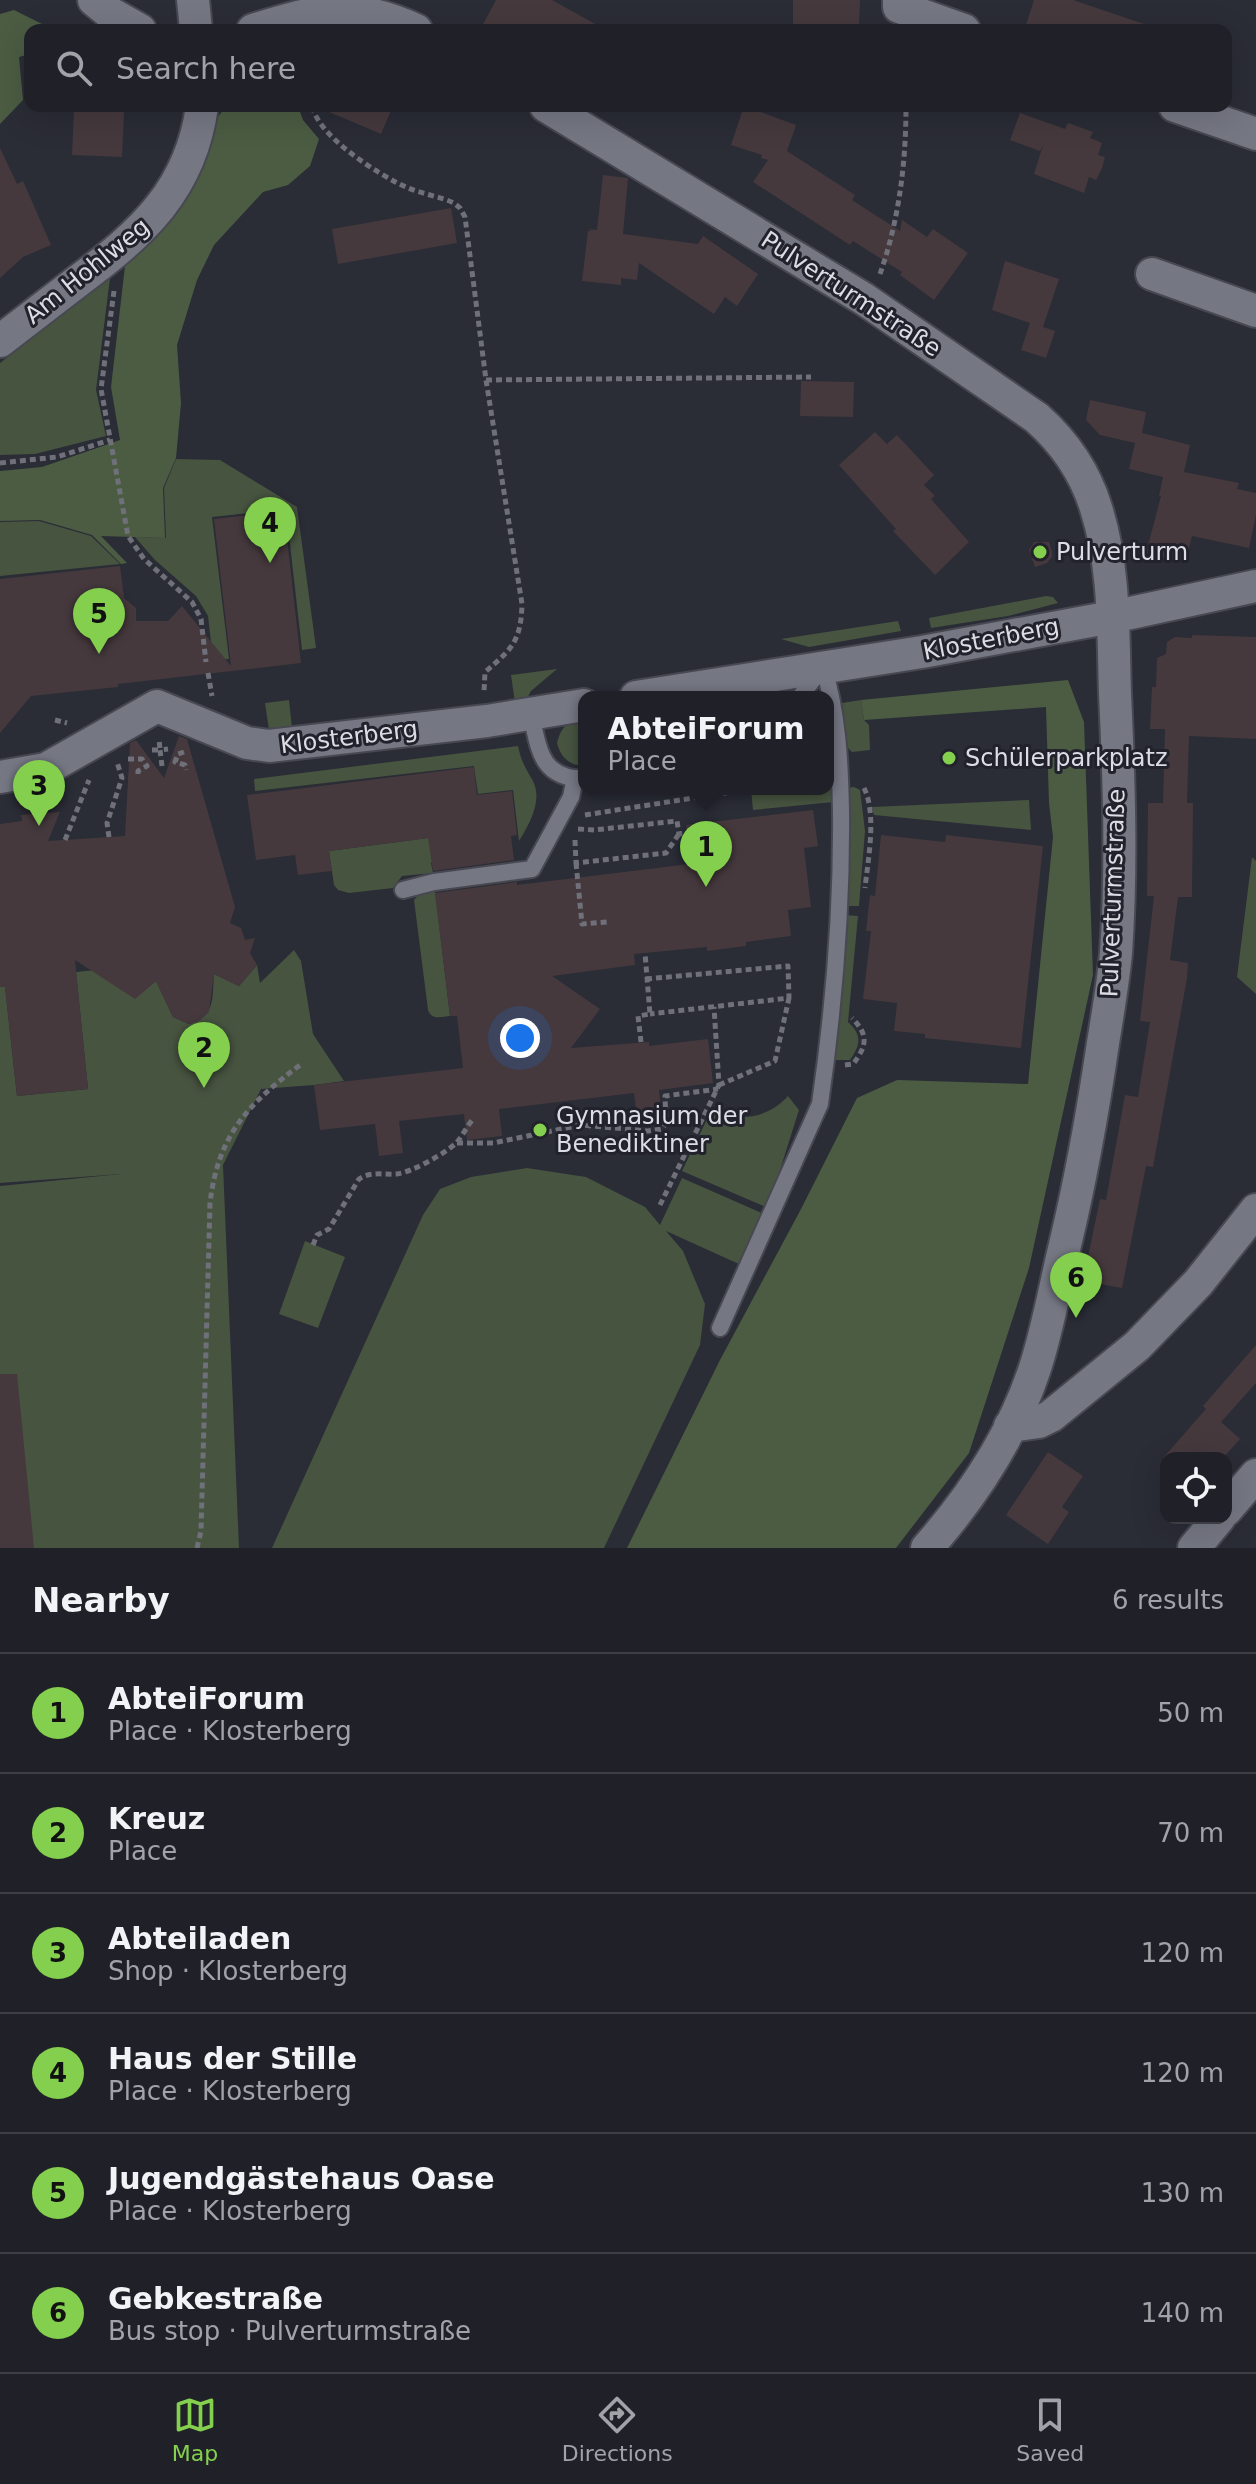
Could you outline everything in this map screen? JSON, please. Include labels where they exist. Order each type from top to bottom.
[{"type":"street","points":[[94,0],[129,24]]},
{"type":"street","points":[[193,0],[195,24]]},
{"type":"street","points":[[272,24],[320,9],[342,6],[411,18]]},
{"type":"street","points":[[900,12],[943,24]]},
{"type":"street","name":"Am Hohlweg","points":[[0,341],[119,250],[155,215],[174,189],[195,140],[201,112]]},
{"type":"street","name":"Pulverturmstraße","points":[[556,112],[864,299],[1037,418],[1057,437],[1081,470],[1096,506],[1108,564],[1112,617],[1119,827],[1117,921],[1111,992],[1080,1176],[1035,1369],[1010,1426],[977,1485],[927,1548]]},
{"type":"street","points":[[1192,112],[1256,134]]},
{"type":"street","points":[[1152,274],[1256,311]]},
{"type":"street","name":"Klosterberg","points":[[672,691],[922,652],[1112,617],[1256,586]]},
{"type":"street","name":"Klosterberg","points":[[0,777],[46,769],[157,706],[257,745],[487,721],[578,706]]},
{"type":"street","points":[[1010,1426],[1039,1422],[1051,1416],[1137,1346],[1198,1283],[1256,1210]]},
{"type":"street","points":[[1232,1503],[1256,1475]]},
{"type":"street","points":[[1194,1548],[1214,1524]]},
{"type":"lane","points":[[804,691],[823,666]]},
{"type":"lane","points":[[823,666],[830,691]]},
{"type":"lane","points":[[720,1328],[820,1104],[841,910],[840,767],[834,712]]},
{"type":"lane","points":[[531,714],[540,754],[546,764],[555,772],[578,778]]},
{"type":"lane","points":[[403,890],[434,882],[532,869],[578,782]]},
{"type":"path","points":[[314,112],[325,132],[362,161],[398,183],[445,199],[460,208],[465,217],[486,380],[522,604],[518,636],[507,653],[483,676],[487,721]]},
{"type":"path","points":[[864,299],[880,275],[887,254],[903,182],[906,112]]},
{"type":"path","points":[[119,250],[101,389],[128,536],[144,559],[192,602],[201,619],[206,662]]},
{"type":"path","points":[[486,380],[811,377]]},
{"type":"path","points":[[0,463],[57,457],[110,440]]},
{"type":"path","points":[[162,766],[160,750],[168,749]]},
{"type":"path","points":[[186,770],[185,765],[175,762],[178,754],[192,749]]},
{"type":"path","points":[[127,759],[142,759],[147,766],[138,771],[138,778]]},
{"type":"path","points":[[109,837],[107,823],[122,778]]},
{"type":"path","points":[[576,817],[707,795]]},
{"type":"path","points":[[65,840],[81,800]]},
{"type":"path","points":[[576,863],[666,853],[683,834],[677,821],[594,830]]},
{"type":"path","points":[[576,848],[582,924],[607,922]]},
{"type":"path","points":[[645,953],[650,1014]]},
{"type":"path","points":[[457,1143],[493,1143],[581,1125],[648,1131],[662,1129],[666,1123],[665,1096],[718,1087],[775,1061],[789,998],[788,966],[646,979]]},
{"type":"path","points":[[641,1042],[638,1016],[789,998]]},
{"type":"path","points":[[660,1205],[721,1080],[714,1007]]},
{"type":"path","points":[[197,1548],[201,1531],[210,1203],[214,1172],[229,1140],[256,1101],[300,1065]]},
{"type":"path","points":[[313,1245],[317,1235],[329,1229],[359,1179],[377,1173],[402,1173],[433,1158],[457,1143],[474,1118]]},
{"type":"green space","points":[[14,10],[42,24],[24,24],[24,56],[19,57],[23,100],[0,124],[0,14]]},
{"type":"green space","points":[[222,112],[300,112],[319,139],[310,166],[288,185],[263,192],[214,245],[197,280],[177,345],[181,403],[176,458],[163,488],[165,538],[101,536],[127,563],[121,564],[92,535],[40,520],[0,521],[0,471],[42,467],[120,440],[111,387],[125,266],[161,222],[206,133]]},
{"type":"green space","points":[[110,278],[96,390],[106,436],[35,454],[0,455],[0,363]]},
{"type":"green space","points":[[176,459],[220,460],[297,507],[316,648],[302,650],[286,509],[212,517],[229,659],[213,660],[208,616],[196,596],[155,560],[135,537],[166,538],[164,488]]},
{"type":"green space","points":[[39,521],[91,536],[120,564],[0,576],[0,522]]},
{"type":"green space","points":[[1053,597],[1058,603],[1008,616],[931,628],[929,618]]},
{"type":"green space","points":[[898,621],[901,631],[809,647],[781,639]]},
{"type":"green space","points":[[557,669],[531,691],[525,702],[515,703],[511,675]]},
{"type":"green space","points":[[1068,680],[1084,722],[1093,975],[1029,1268],[969,1453],[896,1548],[627,1548],[720,1360],[857,1098],[897,1080],[1028,1084],[1053,837],[1046,707],[864,720],[861,700]]},
{"type":"green space","points":[[289,700],[292,728],[269,730],[265,703]]},
{"type":"green space","points":[[861,700],[864,720],[869,725],[870,750],[852,752],[848,748],[842,703]]},
{"type":"green space","points":[[578,718],[578,765],[566,760],[557,743],[566,725]]},
{"type":"green space","points":[[518,746],[536,789],[536,805],[519,841],[513,790],[478,794],[474,766],[255,791],[254,779]]},
{"type":"green space","points":[[847,788],[860,790],[865,831],[859,906],[845,906]]},
{"type":"green space","points":[[752,795],[833,795],[834,802],[753,810]]},
{"type":"green space","points":[[1029,800],[1031,830],[874,815],[872,807]]},
{"type":"green space","points":[[451,835],[431,863],[433,873],[402,876],[393,888],[349,893],[338,890],[334,885],[329,851]]},
{"type":"green space","points":[[1252,857],[1256,861],[1256,994],[1237,977]]},
{"type":"green space","points":[[435,891],[450,1016],[440,1017],[434,1017],[428,1010],[414,900],[421,892]]},
{"type":"green space","points":[[844,915],[858,916],[848,1022],[856,1031],[858,1040],[850,1060],[833,1060]]},
{"type":"green space","points":[[294,950],[301,961],[313,1034],[344,1081],[261,1089],[223,1165],[239,1548],[0,1548],[0,1186],[121,1174],[0,1183],[0,987],[5,987],[17,1096],[88,1089],[76,972],[116,968],[135,998],[156,981],[173,1017],[189,1024],[204,1016],[211,1005],[214,974],[239,986],[257,965],[260,983]]},
{"type":"green space","points":[[788,1096],[799,1110],[768,1208],[682,1171],[710,1113],[732,1117],[762,1114]]},
{"type":"green space","points":[[527,1168],[586,1177],[645,1207],[660,1225],[682,1178],[764,1214],[741,1265],[666,1231],[683,1251],[705,1304],[700,1345],[604,1548],[272,1548],[423,1215],[440,1189],[471,1177]]},
{"type":"green space","points":[[305,1241],[345,1257],[318,1328],[279,1314]]},
{"type":"building","points":[[496,0],[552,0],[595,24],[483,24]]},
{"type":"building","points":[[793,0],[860,0],[859,24],[793,24]]},
{"type":"building","points":[[1034,0],[1073,0],[1144,24],[1026,24]]},
{"type":"building","points":[[74,112],[124,112],[122,157],[72,155]]},
{"type":"building","points":[[329,112],[390,112],[381,134]]},
{"type":"building","points":[[742,112],[760,112],[796,125],[787,151],[855,195],[852,200],[900,231],[902,220],[927,237],[933,229],[968,253],[934,300],[900,275],[902,272],[853,241],[850,245],[753,182],[768,160],[731,145]]},
{"type":"building","points":[[1020,113],[1065,129],[1068,123],[1093,132],[1090,138],[1102,143],[1098,155],[1105,157],[1102,168],[1096,180],[1089,177],[1084,193],[1034,174],[1043,145],[1040,151],[1010,140]]},
{"type":"building","points":[[0,148],[17,184],[23,181],[51,245],[23,257],[0,278]]},
{"type":"building","points":[[603,175],[628,178],[623,234],[698,244],[703,236],[758,274],[737,306],[725,297],[714,314],[639,263],[637,280],[621,278],[621,285],[582,281],[588,231],[592,231],[587,229],[597,230]]},
{"type":"building","points":[[451,208],[457,243],[338,264],[332,229]]},
{"type":"building","points":[[1005,261],[1059,279],[1043,327],[1055,331],[1046,358],[1021,350],[1030,323],[992,310]]},
{"type":"building","points":[[801,381],[854,382],[853,417],[800,416]]},
{"type":"building","points":[[1090,400],[1146,412],[1142,433],[1190,445],[1184,472],[1239,483],[1237,489],[1256,493],[1256,515],[1249,548],[1192,536],[1186,560],[1176,557],[1174,561],[1146,553],[1163,477],[1129,469],[1135,443],[1100,435],[1086,420]]},
{"type":"building","points":[[875,432],[887,444],[897,435],[934,475],[924,485],[935,496],[931,499],[969,542],[935,575],[893,531],[896,529],[839,465]]},
{"type":"building","points":[[284,511],[301,663],[31,696],[0,733],[0,579],[120,566],[124,598],[136,608],[136,621],[168,621],[182,606],[231,666],[214,519]]},
{"type":"building","name":"Pulverturm","points":[[1034,542],[1049,542],[1052,552],[1047,563],[1035,567],[1029,550]]},
{"type":"building","points":[[1192,635],[1256,637],[1256,739],[1189,736],[1187,803],[1193,803],[1192,897],[1178,897],[1170,960],[1188,963],[1187,978],[1153,1167],[1146,1166],[1122,1288],[1083,1281],[1100,1199],[1106,1200],[1125,1095],[1138,1097],[1150,1022],[1140,1021],[1154,896],[1147,896],[1148,803],[1163,803],[1165,729],[1150,729],[1152,687],[1156,687],[1157,658],[1166,654],[1167,642],[1175,637],[1192,638]]},
{"type":"building","points":[[179,736],[187,739],[235,907],[230,923],[241,928],[245,940],[255,938],[250,953],[257,965],[239,986],[214,974],[209,1012],[199,1021],[189,1024],[173,1017],[156,981],[135,999],[75,960],[88,1089],[17,1096],[5,987],[0,987],[0,824],[22,821],[21,815],[60,812],[48,841],[125,836],[130,743],[136,740],[164,778]]},
{"type":"building","points":[[474,767],[477,795],[512,791],[517,835],[511,836],[514,860],[433,871],[428,838],[329,851],[332,871],[298,875],[295,855],[256,860],[247,795]]},
{"type":"building","points":[[813,810],[818,846],[804,848],[811,907],[788,910],[791,936],[707,951],[707,947],[634,954],[635,965],[552,976],[600,1009],[571,1048],[649,1042],[649,1046],[708,1039],[713,1083],[659,1090],[662,1120],[638,1123],[634,1093],[499,1109],[502,1136],[467,1140],[464,1114],[399,1121],[403,1153],[379,1156],[375,1124],[320,1130],[314,1085],[463,1068],[457,1016],[450,1016],[435,893],[690,864],[686,825]]},
{"type":"building","points":[[881,835],[945,842],[946,835],[1043,846],[1021,1048],[925,1038],[925,1034],[894,1031],[897,1003],[863,999],[871,931],[866,931],[870,895],[875,896]]},
{"type":"building","points":[[1256,1345],[1256,1383],[1221,1422],[1240,1439],[1228,1452],[1168,1452],[1206,1409],[1203,1406]]},
{"type":"building","points":[[0,1374],[17,1374],[34,1548],[0,1548]]},
{"type":"building","points":[[1048,1452],[1083,1476],[1062,1507],[1069,1512],[1048,1544],[1006,1515]]},
{"type":"place","name":"Pulverturm","points":[[1040,552]]},
{"type":"place","name":"Haus der Stille","points":[[270,563]]},
{"type":"place","name":"Jugendgästehaus Oase","points":[[99,654]]},
{"type":"place","name":"Schülerparkplatz","points":[[949,758]]},
{"type":"place","name":"Abteiladen","points":[[39,826]]},
{"type":"place","name":"AbteiForum","points":[[706,887]]},
{"type":"place","name":"Kreuz","points":[[204,1088]]},
{"type":"place","name":"Gymnasium der Benediktiner","points":[[540,1130]]},
{"type":"place","name":"Gebkestraße","points":[[1076,1318]]}]
